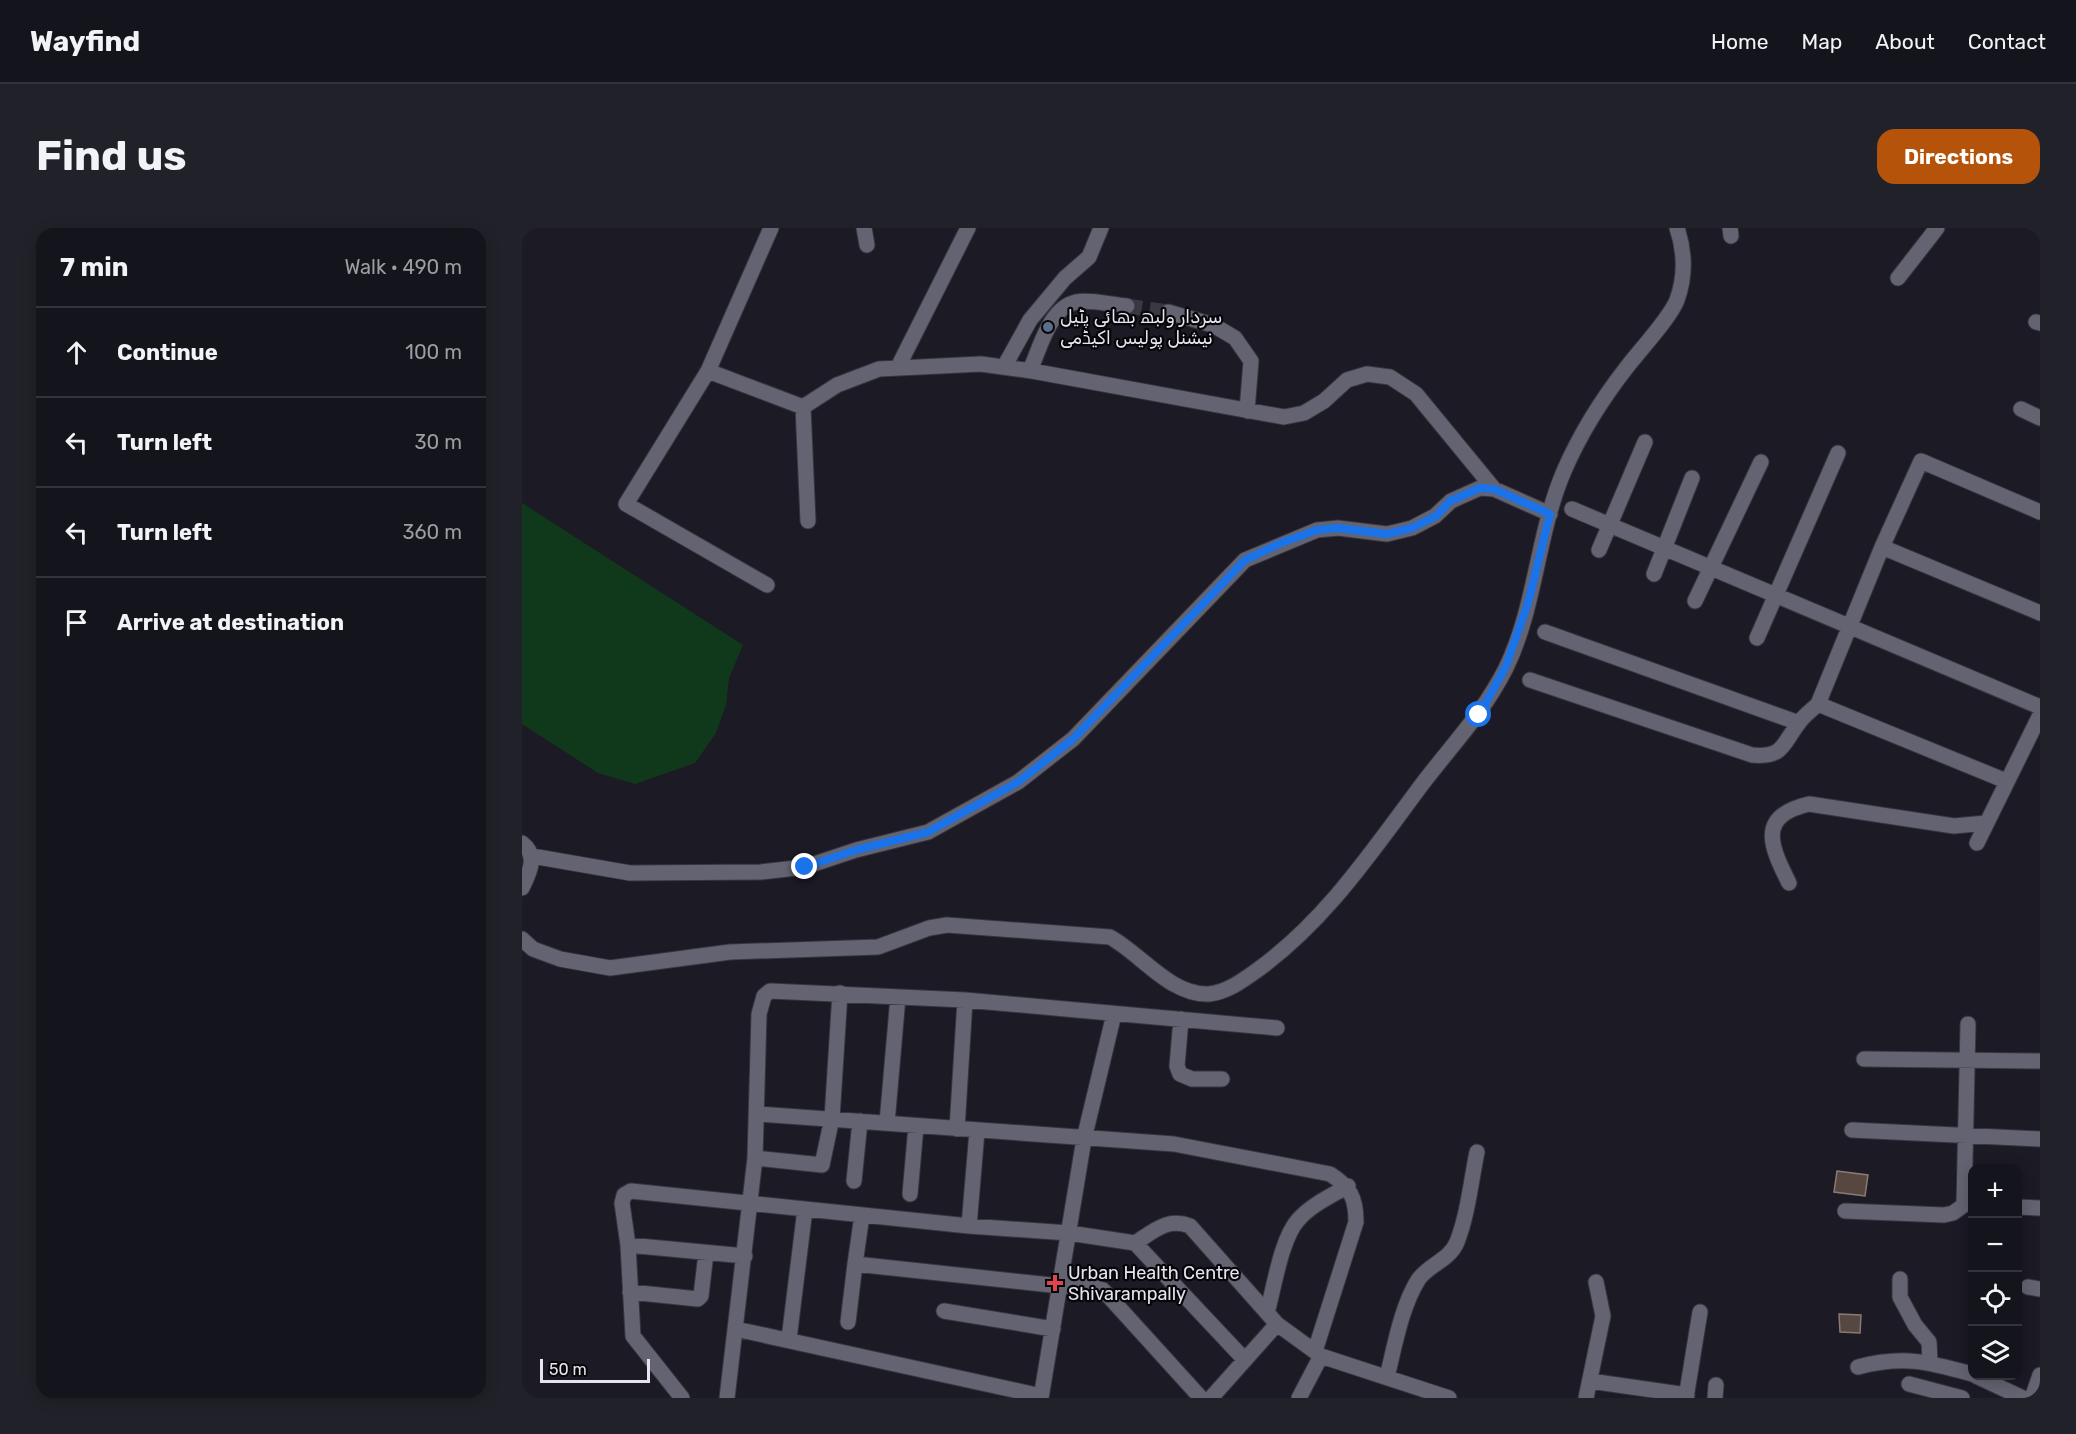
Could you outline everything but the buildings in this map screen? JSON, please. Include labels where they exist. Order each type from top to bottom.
[{"type":"street","points":[[767,585],[626,504],[708,371],[771,228]]},
{"type":"street","points":[[864,228],[867,245]]},
{"type":"street","points":[[898,367],[968,228]]},
{"type":"street","points":[[1004,367],[1030,320],[1065,278],[1089,257],[1101,228]]},
{"type":"street","points":[[522,939],[533,949],[560,959],[610,968],[730,952],[878,947],[929,928],[946,925],[1090,934],[1110,937],[1128,947],[1173,984],[1192,992],[1209,994],[1227,989],[1288,948],[1350,882],[1424,783],[1479,715],[1506,666],[1528,603],[1550,514],[1564,472],[1593,414],[1676,303],[1683,279],[1683,248],[1677,228]]},
{"type":"street","points":[[1898,278],[1934,229]]},
{"type":"street","points":[[1030,370],[1051,323],[1060,310],[1074,302],[1127,306]]},
{"type":"street","points":[[1168,312],[1213,324],[1235,339],[1251,361],[1247,411]]},
{"type":"street","points":[[803,407],[837,385],[879,369],[981,364],[1030,370],[1284,417],[1304,413],[1324,401],[1347,380],[1367,374],[1390,378],[1416,394],[1494,489]]},
{"type":"street","points":[[708,371],[803,407]]},
{"type":"street","points":[[803,407],[808,521]]},
{"type":"street","points":[[2022,409],[2040,418]]},
{"type":"street","points":[[1599,550],[1645,442]]},
{"type":"street","points":[[1757,638],[1838,453]]},
{"type":"street","points":[[1530,680],[1752,755],[1765,757],[1778,753],[1798,723],[1818,704],[1882,547],[1921,461],[2040,512]]},
{"type":"street","points":[[1695,601],[1761,462]]},
{"type":"street","points":[[1654,574],[1692,478]]},
{"type":"street","points":[[532,856],[630,873],[761,872],[805,867],[856,850],[928,832],[1018,782],[1073,739],[1245,560],[1317,530],[1338,528],[1387,534],[1412,528],[1436,516],[1462,495],[1480,488],[1494,489],[1550,514]]},
{"type":"street","points":[[1572,509],[1851,625],[2040,707]]},
{"type":"street","points":[[1882,547],[2040,613]]},
{"type":"street","points":[[1545,632],[1798,723]]},
{"type":"street","points":[[1818,704],[2006,781]]},
{"type":"street","points":[[1977,843],[2040,715]]},
{"type":"street","points":[[1789,883],[1773,852],[1771,834],[1775,822],[1788,809],[1809,804],[1841,807],[1942,825],[1986,823]]},
{"type":"street","points":[[522,843],[529,848],[532,856],[530,871],[522,888]]},
{"type":"street","points":[[727,1398],[745,1256],[748,1201],[755,1158],[759,1014],[764,996],[770,991],[780,989],[965,1000],[1277,1028]]},
{"type":"street","points":[[755,1158],[822,1165],[832,1119],[840,993]]},
{"type":"street","points":[[886,1123],[898,997]]},
{"type":"street","points":[[957,1129],[965,1000]]},
{"type":"street","points":[[736,1329],[1041,1397],[1084,1139],[1114,1014]]},
{"type":"street","points":[[1181,1019],[1177,1066],[1180,1074],[1192,1079],[1222,1079]]},
{"type":"street","points":[[1845,1211],[1944,1215],[1968,1205],[1965,1134],[1968,1024]]},
{"type":"street","points":[[1864,1059],[2040,1061]]},
{"type":"street","points":[[758,1114],[1174,1144],[1291,1164],[1330,1174],[1348,1186],[1356,1203],[1356,1222],[1318,1353],[1299,1398]]},
{"type":"street","points":[[854,1181],[860,1121]]},
{"type":"street","points":[[910,1194],[916,1126]]},
{"type":"street","points":[[1852,1130],[2040,1139]]},
{"type":"street","points":[[969,1226],[977,1131]]},
{"type":"street","points":[[1387,1377],[1403,1317],[1419,1279],[1445,1259],[1456,1244],[1463,1224],[1477,1152]]},
{"type":"street","points":[[1211,1398],[1244,1359],[1272,1318],[1286,1242],[1296,1222],[1308,1210],[1348,1186]]},
{"type":"street","points":[[682,1398],[633,1336],[628,1245],[622,1203],[624,1195],[631,1191],[748,1201],[969,1226],[1069,1233],[1135,1244],[1244,1359]]},
{"type":"street","points":[[2022,1207],[2040,1208]]},
{"type":"street","points":[[789,1339],[805,1209]]},
{"type":"street","points":[[848,1322],[862,1215]]},
{"type":"street","points":[[1135,1244],[1165,1223],[1178,1221],[1190,1226],[1272,1318],[1318,1353],[1387,1377],[1409,1391],[1449,1398]]},
{"type":"street","points":[[628,1245],[745,1256]]},
{"type":"street","points":[[630,1292],[698,1299],[701,1296],[706,1253]]},
{"type":"street","points":[[855,1264],[1060,1286],[1089,1286],[1102,1290],[1201,1398]]},
{"type":"street","points":[[1899,1279],[1900,1297],[1915,1325],[1929,1342],[1930,1362]]},
{"type":"street","points":[[1586,1398],[1603,1316],[1596,1282]]},
{"type":"street","points":[[944,1311],[1053,1329]]},
{"type":"street","points":[[1590,1381],[1686,1396],[1700,1312]]},
{"type":"street","points":[[1858,1367],[1884,1360],[1930,1362],[1968,1373]]},
{"type":"street","points":[[2032,1398],[2040,1374]]},
{"type":"street","points":[[1985,1380],[2023,1398]]},
{"type":"street","points":[[1909,1384],[1962,1398]]},
{"type":"green space","points":[[522,503],[743,645],[729,678],[726,705],[716,733],[695,763],[635,784],[598,773],[522,724]]},
{"type":"tunnel","points":[[1127,306],[1168,312]]},
{"type":"place","name":"سردار ولبھ بھائی پٹیل نیشنل پولیس اکیڈمی","points":[[1048,327]]},
{"type":"place","name":"Urban Health Centre Shivarampally","points":[[1055,1283]]},
{"type":"route","points":[[805,867],[856,850],[928,832],[1018,782],[1073,739],[1245,560],[1281,543],[1317,530],[1338,528],[1387,534],[1412,528],[1436,516],[1450,501],[1480,488],[1494,489],[1550,514],[1528,603],[1506,666],[1479,715]]}]
